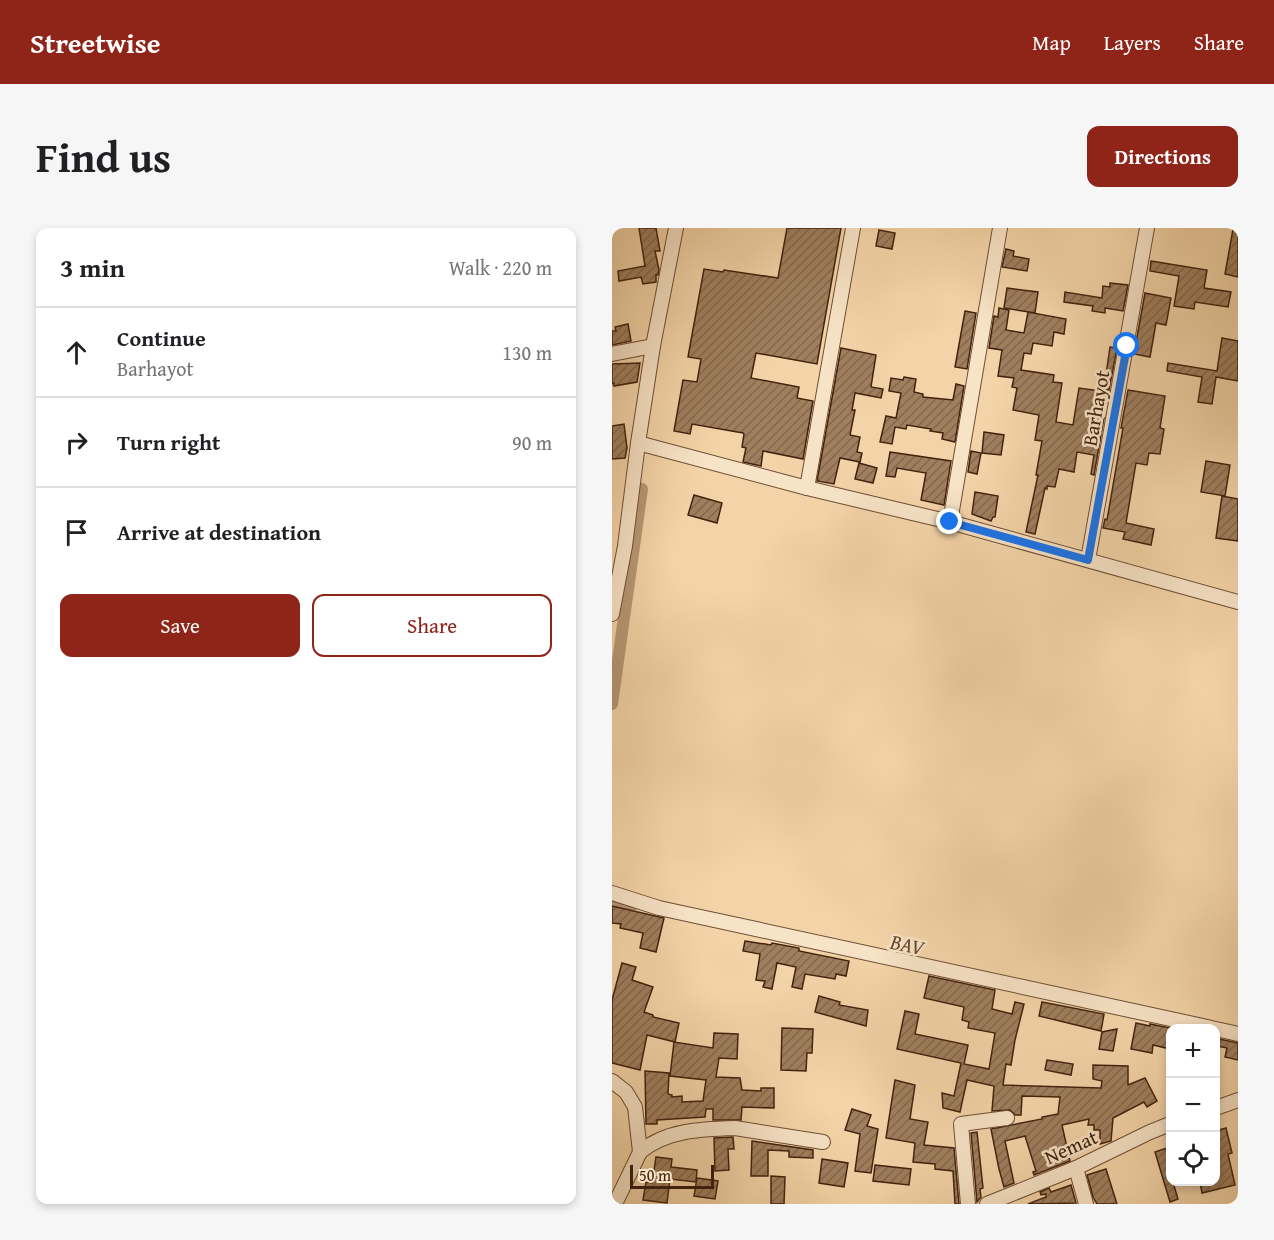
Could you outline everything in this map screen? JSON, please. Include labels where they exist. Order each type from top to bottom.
[{"type":"street","points":[[612,614],[618,547],[676,228]]},
{"type":"street","points":[[807,488],[853,228]]},
{"type":"street","points":[[950,522],[1000,228]]},
{"type":"street","name":"Barhayot","points":[[1088,560],[1147,228]]},
{"type":"street","points":[[612,354],[653,346]]},
{"type":"street","points":[[638,443],[807,488],[950,522],[1238,602]]},
{"type":"street","points":[[612,893],[660,908],[1191,1024]]},
{"type":"street","points":[[1220,1030],[1238,1034]]},
{"type":"street","points":[[613,1081],[626,1092],[635,1107],[640,1152]]},
{"type":"street","points":[[1220,1106],[1238,1100]]},
{"type":"street","points":[[968,1204],[962,1124],[1007,1118]]},
{"type":"street","name":"Nemat","points":[[987,1204],[1076,1168],[1166,1126]]},
{"type":"street","points":[[615,1204],[640,1152],[650,1144],[670,1135],[735,1128],[823,1142]]},
{"type":"street","points":[[1076,1168],[1086,1204]]},
{"type":"building","points":[[639,228],[656,228],[660,251],[655,251],[659,270],[656,282],[643,284],[641,277],[619,281],[618,271],[645,266]]},
{"type":"building","points":[[787,228],[841,228],[817,364],[756,353],[751,378],[799,387],[797,398],[813,401],[803,459],[763,451],[761,466],[743,462],[746,448],[742,447],[743,433],[692,424],[690,434],[674,431],[683,380],[697,382],[701,359],[688,357],[704,269],[778,278]]},
{"type":"building","points":[[1233,229],[1238,229],[1238,277],[1225,274]]},
{"type":"building","points":[[879,230],[895,233],[892,249],[876,246]]},
{"type":"building","points":[[1006,249],[1014,251],[1013,256],[1029,259],[1027,271],[1002,267]]},
{"type":"building","points":[[1151,261],[1207,270],[1204,288],[1231,292],[1228,307],[1195,302],[1194,309],[1174,306],[1179,276],[1150,271]]},
{"type":"building","points":[[1110,283],[1128,285],[1123,311],[1105,308],[1105,313],[1092,311],[1093,306],[1064,302],[1065,292],[1102,298],[1103,286],[1110,287]]},
{"type":"building","points":[[1007,288],[1038,292],[1035,313],[1004,308]]},
{"type":"building","points":[[1145,293],[1171,298],[1166,325],[1156,323],[1150,357],[1134,354]]},
{"type":"building","points":[[999,308],[1009,310],[1006,330],[1024,333],[1028,312],[1066,319],[1064,334],[1054,332],[1052,346],[1033,343],[1031,354],[1024,353],[1021,370],[1054,375],[1053,382],[1062,383],[1056,422],[1073,425],[1079,388],[1107,392],[1094,475],[1091,474],[1094,455],[1077,452],[1074,472],[1059,469],[1055,487],[1045,488],[1035,534],[1026,532],[1038,475],[1036,475],[1042,441],[1035,440],[1039,415],[1013,410],[1017,388],[1012,387],[1014,378],[998,376],[1002,350],[989,348],[994,316],[998,317]]},
{"type":"building","points":[[965,311],[976,313],[967,369],[955,367]]},
{"type":"building","points":[[628,324],[631,341],[612,345],[612,331],[616,331],[615,327]]},
{"type":"building","points":[[1222,338],[1238,341],[1238,381],[1216,377],[1212,404],[1198,402],[1202,377],[1167,371],[1168,363],[1217,371]]},
{"type":"building","points":[[1110,347],[1117,348],[1109,390],[1104,389]]},
{"type":"building","points":[[841,348],[876,355],[871,387],[883,389],[881,398],[855,393],[852,410],[855,410],[850,435],[860,437],[857,452],[862,453],[860,462],[840,458],[834,484],[817,481]]},
{"type":"building","points":[[640,363],[637,382],[614,386],[614,383],[612,384],[612,364]]},
{"type":"building","points":[[904,377],[916,379],[914,392],[923,394],[923,397],[953,400],[956,384],[964,386],[955,442],[942,439],[943,433],[907,425],[906,429],[895,427],[892,444],[880,442],[886,416],[896,418],[901,393],[889,391],[891,378],[903,380]]},
{"type":"building","points":[[1128,390],[1165,396],[1160,428],[1164,429],[1160,454],[1149,453],[1147,465],[1136,463],[1126,523],[1154,529],[1151,545],[1123,539],[1125,532],[1103,528],[1105,519],[1107,520]]},
{"type":"building","points":[[624,424],[627,448],[625,458],[612,459],[612,426]]},
{"type":"building","points":[[984,432],[1004,435],[1001,455],[982,453]]},
{"type":"building","points":[[971,451],[981,453],[977,474],[968,472]]},
{"type":"building","points":[[890,452],[951,461],[944,505],[921,500],[926,473],[897,468],[895,477],[886,476]]},
{"type":"building","points":[[1206,461],[1230,465],[1225,496],[1201,492]]},
{"type":"building","points":[[859,463],[877,468],[873,483],[855,479]]},
{"type":"building","points":[[975,492],[998,496],[995,517],[991,521],[972,514]]},
{"type":"building","points":[[694,495],[722,503],[717,523],[688,515]]},
{"type":"building","points":[[1222,496],[1238,499],[1238,541],[1216,538]]},
{"type":"building","points":[[612,906],[664,918],[656,952],[640,948],[643,933],[620,928],[621,924],[612,923]]},
{"type":"building","points":[[745,941],[799,948],[799,951],[849,961],[846,976],[836,974],[835,979],[805,974],[802,989],[792,987],[796,967],[777,963],[772,989],[763,987],[765,981],[756,980],[760,954],[743,951]]},
{"type":"building","points":[[622,963],[636,967],[632,980],[653,987],[644,1012],[653,1017],[679,1023],[675,1042],[647,1035],[640,1070],[612,1063],[612,1000]]},
{"type":"building","points":[[929,976],[995,990],[992,1009],[1012,1014],[1015,1002],[1024,1004],[1011,1065],[1006,1064],[1003,1085],[1101,1088],[1102,1081],[1093,1079],[1093,1065],[1128,1066],[1128,1085],[1145,1078],[1157,1101],[1147,1107],[1144,1102],[1113,1118],[1111,1141],[1100,1144],[1100,1130],[1094,1130],[1094,1125],[1088,1125],[1089,1119],[1062,1125],[1070,1161],[1034,1175],[1033,1172],[1036,1171],[1025,1136],[1005,1141],[1014,1183],[1004,1187],[991,1129],[1058,1114],[1060,1097],[1022,1096],[1021,1115],[1015,1115],[1010,1110],[992,1111],[994,1086],[967,1080],[960,1112],[943,1108],[942,1093],[954,1096],[961,1063],[897,1049],[905,1011],[919,1014],[915,1034],[968,1045],[964,1064],[989,1069],[995,1033],[968,1028],[969,1022],[962,1020],[964,1007],[924,998]]},
{"type":"building","points":[[819,996],[840,1002],[839,1005],[868,1010],[866,1026],[815,1012]]},
{"type":"building","points":[[1042,1002],[1104,1014],[1101,1031],[1039,1016]]},
{"type":"building","points":[[1136,1023],[1166,1027],[1166,1048],[1153,1045],[1152,1053],[1131,1049]]},
{"type":"building","points":[[782,1028],[813,1029],[812,1053],[807,1053],[806,1071],[781,1070]]},
{"type":"building","points":[[1117,1029],[1113,1051],[1099,1049],[1102,1032]]},
{"type":"building","points":[[714,1033],[738,1034],[737,1059],[719,1058],[716,1077],[740,1078],[742,1090],[761,1091],[761,1088],[774,1088],[774,1108],[742,1107],[741,1120],[713,1120],[713,1109],[706,1109],[705,1117],[657,1120],[657,1124],[646,1124],[645,1071],[669,1073],[668,1094],[672,1097],[682,1096],[682,1102],[703,1101],[706,1080],[670,1076],[674,1042],[713,1048]]},
{"type":"building","points":[[1220,1039],[1238,1043],[1238,1060],[1225,1057],[1227,1048],[1220,1047]]},
{"type":"building","points":[[1047,1060],[1073,1064],[1071,1075],[1045,1070]]},
{"type":"building","points":[[895,1080],[915,1085],[910,1119],[928,1122],[924,1145],[954,1148],[959,1204],[955,1204],[953,1171],[935,1169],[935,1164],[913,1162],[915,1143],[886,1138]]},
{"type":"building","points":[[852,1109],[871,1115],[867,1126],[878,1129],[871,1173],[855,1171],[860,1134],[845,1130]]},
{"type":"building","points":[[1226,1128],[1232,1153],[1228,1154],[1235,1185],[1202,1193],[1201,1186],[1220,1186],[1220,1130]]},
{"type":"building","points":[[977,1132],[983,1188],[980,1189],[981,1197],[977,1202],[971,1133]]},
{"type":"building","points":[[733,1137],[734,1149],[728,1149],[729,1170],[715,1171],[714,1138]]},
{"type":"building","points":[[752,1141],[813,1150],[813,1158],[789,1157],[789,1151],[768,1150],[768,1176],[751,1176]]},
{"type":"building","points":[[1166,1148],[1166,1186],[1174,1186],[1178,1199],[1170,1202],[1155,1152]]},
{"type":"building","points":[[656,1157],[672,1159],[671,1167],[697,1170],[696,1182],[670,1179],[667,1203],[643,1200],[646,1182],[652,1183]]},
{"type":"building","points":[[822,1159],[848,1163],[844,1187],[819,1183]]},
{"type":"building","points":[[875,1165],[911,1169],[909,1185],[873,1181]]},
{"type":"building","points":[[1106,1169],[1117,1204],[1097,1204],[1093,1197],[1087,1175]]},
{"type":"building","points":[[771,1176],[785,1177],[784,1204],[771,1204]]},
{"type":"building","points":[[697,1178],[718,1181],[715,1199],[694,1196]]},
{"type":"building","points":[[1071,1185],[1076,1203],[1028,1204],[1046,1197],[1046,1194],[1041,1195],[1040,1192],[1049,1188],[1051,1192]]},
{"type":"waterway","name":"BAV","points":[[612,704],[642,489]]},
{"type":"waterway","name":"BAV","points":[[612,901],[633,905]]},
{"type":"route","points":[[950,522],[1088,560],[1127,346]]}]
